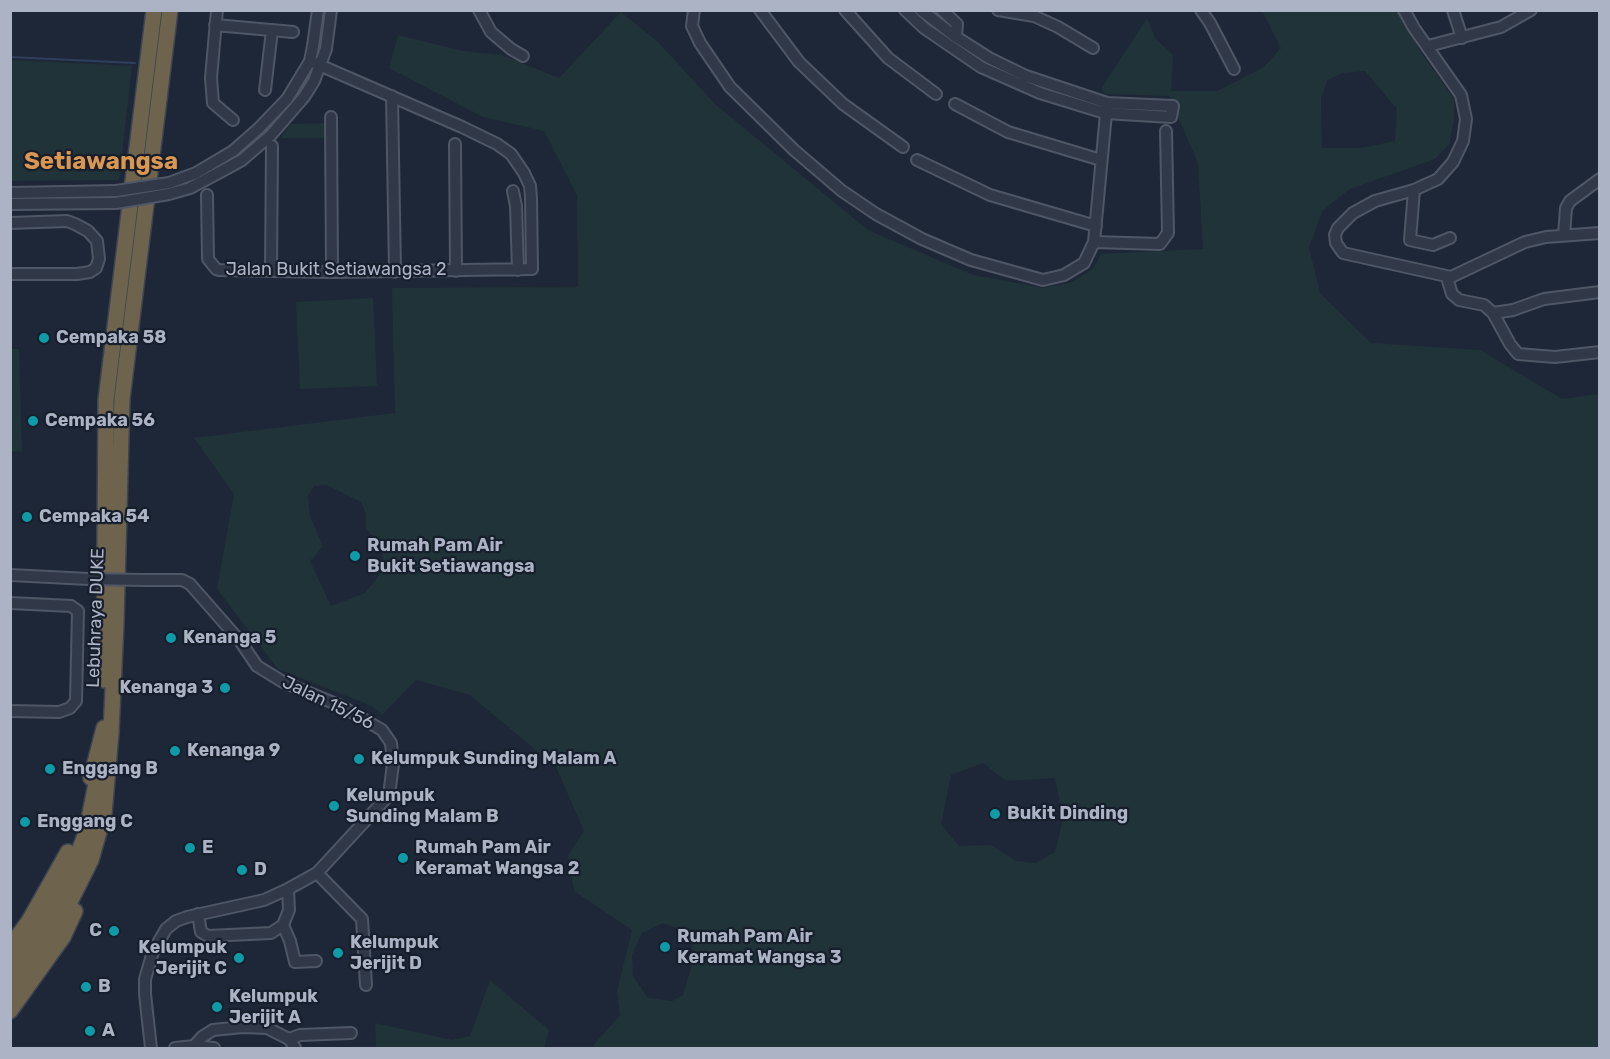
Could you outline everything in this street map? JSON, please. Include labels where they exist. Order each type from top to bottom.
[{"type":"highway","name":"Lebuhraya DUKE","points":[[10,966],[41,926],[73,867],[86,833],[97,786],[104,728],[106,400],[154,10]]},
{"type":"highway","name":"Lebuhraya DUKE","points":[[10,988],[52,932],[92,860],[104,814],[111,733],[116,623],[122,399],[170,10]]},
{"type":"highway","points":[[10,947],[30,921],[64,862],[77,830],[104,728]]},
{"type":"highway","points":[[10,1011],[63,937],[87,886],[92,860]]},
{"type":"street","points":[[217,10],[211,78],[213,103],[233,120]]},
{"type":"street","points":[[10,204],[116,203],[169,188],[196,173],[242,144],[287,99],[309,61],[318,10]]},
{"type":"street","points":[[10,192],[116,192],[190,188],[242,160],[271,135],[304,97],[321,66],[326,49],[331,10]]},
{"type":"street","points":[[479,10],[491,32],[523,56]]},
{"type":"street","points":[[694,10],[692,26],[700,43],[730,87],[794,150],[842,191],[876,214],[921,239],[971,260],[1043,280],[1064,275],[1084,263],[1094,242],[1106,108]]},
{"type":"street","points":[[844,10],[888,58],[936,94]]},
{"type":"street","points":[[905,10],[924,28],[981,67],[1040,93],[1106,108],[1171,117],[1173,106],[1106,108],[1026,76],[989,58],[956,38],[921,10]]},
{"type":"street","points":[[942,10],[957,24],[956,38]]},
{"type":"street","points":[[998,10],[1034,16],[1093,48]]},
{"type":"street","points":[[1201,10],[1234,69]]},
{"type":"street","points":[[1404,10],[1461,95],[1464,104],[1465,128],[1460,150],[1446,171],[1430,183],[1375,201],[1353,213],[1338,228],[1335,235],[1336,243],[1343,253],[1451,277]]},
{"type":"street","points":[[1452,10],[1462,38]]},
{"type":"street","points":[[1428,46],[1501,27],[1531,10]]},
{"type":"street","points":[[766,12],[799,62],[843,104],[903,147]]},
{"type":"street","points":[[215,25],[293,32]]},
{"type":"street","points":[[265,90],[272,30]]},
{"type":"street","points":[[309,61],[392,96],[395,272]]},
{"type":"street","name":"Jalan Bukit Setiawangsa 2","points":[[207,195],[208,262],[219,270],[395,272],[518,270],[533,267],[530,186],[511,154],[488,140],[392,96]]},
{"type":"street","points":[[955,104],[1008,132],[1101,160]]},
{"type":"street","points":[[331,117],[332,272]]},
{"type":"street","points":[[1094,242],[1160,244],[1168,233],[1166,131]]},
{"type":"street","points":[[455,144],[456,271]]},
{"type":"street","points":[[271,271],[272,147]]},
{"type":"street","points":[[917,160],[990,195],[1096,226]]},
{"type":"street","points":[[1564,235],[1566,208],[1570,201],[1599,179]]},
{"type":"street","points":[[1414,190],[1410,240],[1433,245],[1450,238]]},
{"type":"street","points":[[513,191],[516,206],[518,270]]},
{"type":"street","points":[[10,223],[67,221],[75,224],[88,231],[97,241],[99,259],[96,268],[90,272],[10,274]]},
{"type":"street","points":[[1599,233],[1564,235],[1525,242],[1451,277],[1448,281],[1452,294],[1456,297],[1484,305],[1493,313],[1518,354],[1555,357],[1599,352]]},
{"type":"street","points":[[1493,313],[1513,310],[1544,299],[1599,292]]},
{"type":"street","name":"Jalan 15/56","points":[[10,575],[182,580],[190,584],[240,641],[257,666],[283,682],[341,705],[382,730],[391,742],[393,764],[389,795],[317,873],[264,900],[198,914],[176,921],[166,929],[153,952],[145,979],[151,1048]]},
{"type":"street","points":[[10,603],[72,606],[78,611],[76,700],[70,708],[59,712],[10,711]]},
{"type":"street","points":[[317,873],[362,919],[366,985]]},
{"type":"street","points":[[198,914],[201,932],[208,936],[266,934],[283,925],[290,904],[288,889]]},
{"type":"street","points":[[283,925],[295,962],[316,961]]},
{"type":"street","points":[[194,1046],[213,1030],[229,1028],[267,1028],[292,1044],[300,1035],[351,1032]]},
{"type":"street","points":[[175,1048],[194,1046],[214,1048]]},
{"type":"green space","points":[[1262,11],[1399,11],[1420,51],[1454,99],[1454,121],[1449,144],[1435,159],[1350,189],[1322,211],[1309,248],[1320,293],[1371,343],[1480,350],[1562,399],[1599,394],[1599,1048],[591,1048],[620,1015],[617,991],[632,930],[574,891],[568,855],[584,831],[556,767],[470,695],[416,680],[382,715],[372,706],[278,669],[217,589],[234,494],[194,438],[395,413],[392,288],[578,287],[577,195],[544,131],[483,117],[389,68],[398,35],[463,51],[502,55],[559,78],[621,12],[659,43],[715,104],[868,230],[973,275],[1043,288],[1070,283],[1093,269],[1101,254],[1203,249],[1198,163],[1169,96],[1106,94],[1101,89],[1147,18],[1155,38],[1173,55],[1171,91],[1217,91],[1264,67],[1281,48]],"holes":[[[1365,71],[1397,109],[1395,141],[1361,148],[1322,148],[1321,98],[1328,80],[1342,73]],[[327,485],[361,502],[366,514],[366,528],[382,549],[384,569],[365,593],[331,606],[310,561],[323,546],[310,516],[308,496],[314,486]],[[983,763],[1006,781],[1055,778],[1063,819],[1055,852],[1036,863],[1016,861],[991,845],[959,846],[941,824],[951,775]],[[663,923],[689,933],[694,957],[683,995],[672,1001],[648,998],[633,976],[632,955],[642,933]]]},
{"type":"green space","points":[[10,60],[132,66],[119,180],[11,181]]},
{"type":"green space","points":[[331,123],[331,138],[281,138],[290,124]]},
{"type":"green space","points":[[373,298],[377,386],[300,389],[296,302]]},
{"type":"green space","points":[[10,349],[19,349],[22,452],[11,451]]},
{"type":"green space","points":[[490,980],[549,1030],[544,1048],[376,1048],[375,1023],[452,1040],[470,1036]]},
{"type":"waterway","points":[[10,57],[135,63]]},
{"type":"place","name":"Cempaka 58","points":[[44,338]]},
{"type":"place","name":"Cempaka 56","points":[[33,421]]},
{"type":"place","name":"Cempaka 54","points":[[27,517]]},
{"type":"place","name":"Rumah Pam Air Bukit Setiawangsa","points":[[355,556]]},
{"type":"place","name":"Kenanga 5","points":[[171,638]]},
{"type":"place","name":"Kenanga 3","points":[[225,688]]},
{"type":"place","name":"Kenanga 9","points":[[175,751]]},
{"type":"place","name":"Kelumpuk Sunding Malam A","points":[[359,759]]},
{"type":"place","name":"Enggang B","points":[[50,769]]},
{"type":"place","name":"Kelumpuk Sunding Malam B","points":[[334,806]]},
{"type":"place","name":"Bukit Dinding","points":[[995,814]]},
{"type":"place","name":"Enggang C","points":[[25,822]]},
{"type":"place","name":"E","points":[[190,848]]},
{"type":"place","name":"Rumah Pam Air Keramat Wangsa 2","points":[[403,858]]},
{"type":"place","name":"D","points":[[242,870]]},
{"type":"place","name":"C","points":[[114,931]]},
{"type":"place","name":"Rumah Pam Air Keramat Wangsa 3","points":[[665,947]]},
{"type":"place","name":"Kelumpuk Jerijit D","points":[[338,953]]},
{"type":"place","name":"Kelumpuk Jerijit C","points":[[239,958]]},
{"type":"place","name":"B","points":[[86,987]]},
{"type":"place","name":"Kelumpuk Jerijit A","points":[[217,1007]]},
{"type":"place","name":"A","points":[[90,1031]]},
{"type":"district","name":"Setiawangsa","points":[[101,162]]}]
